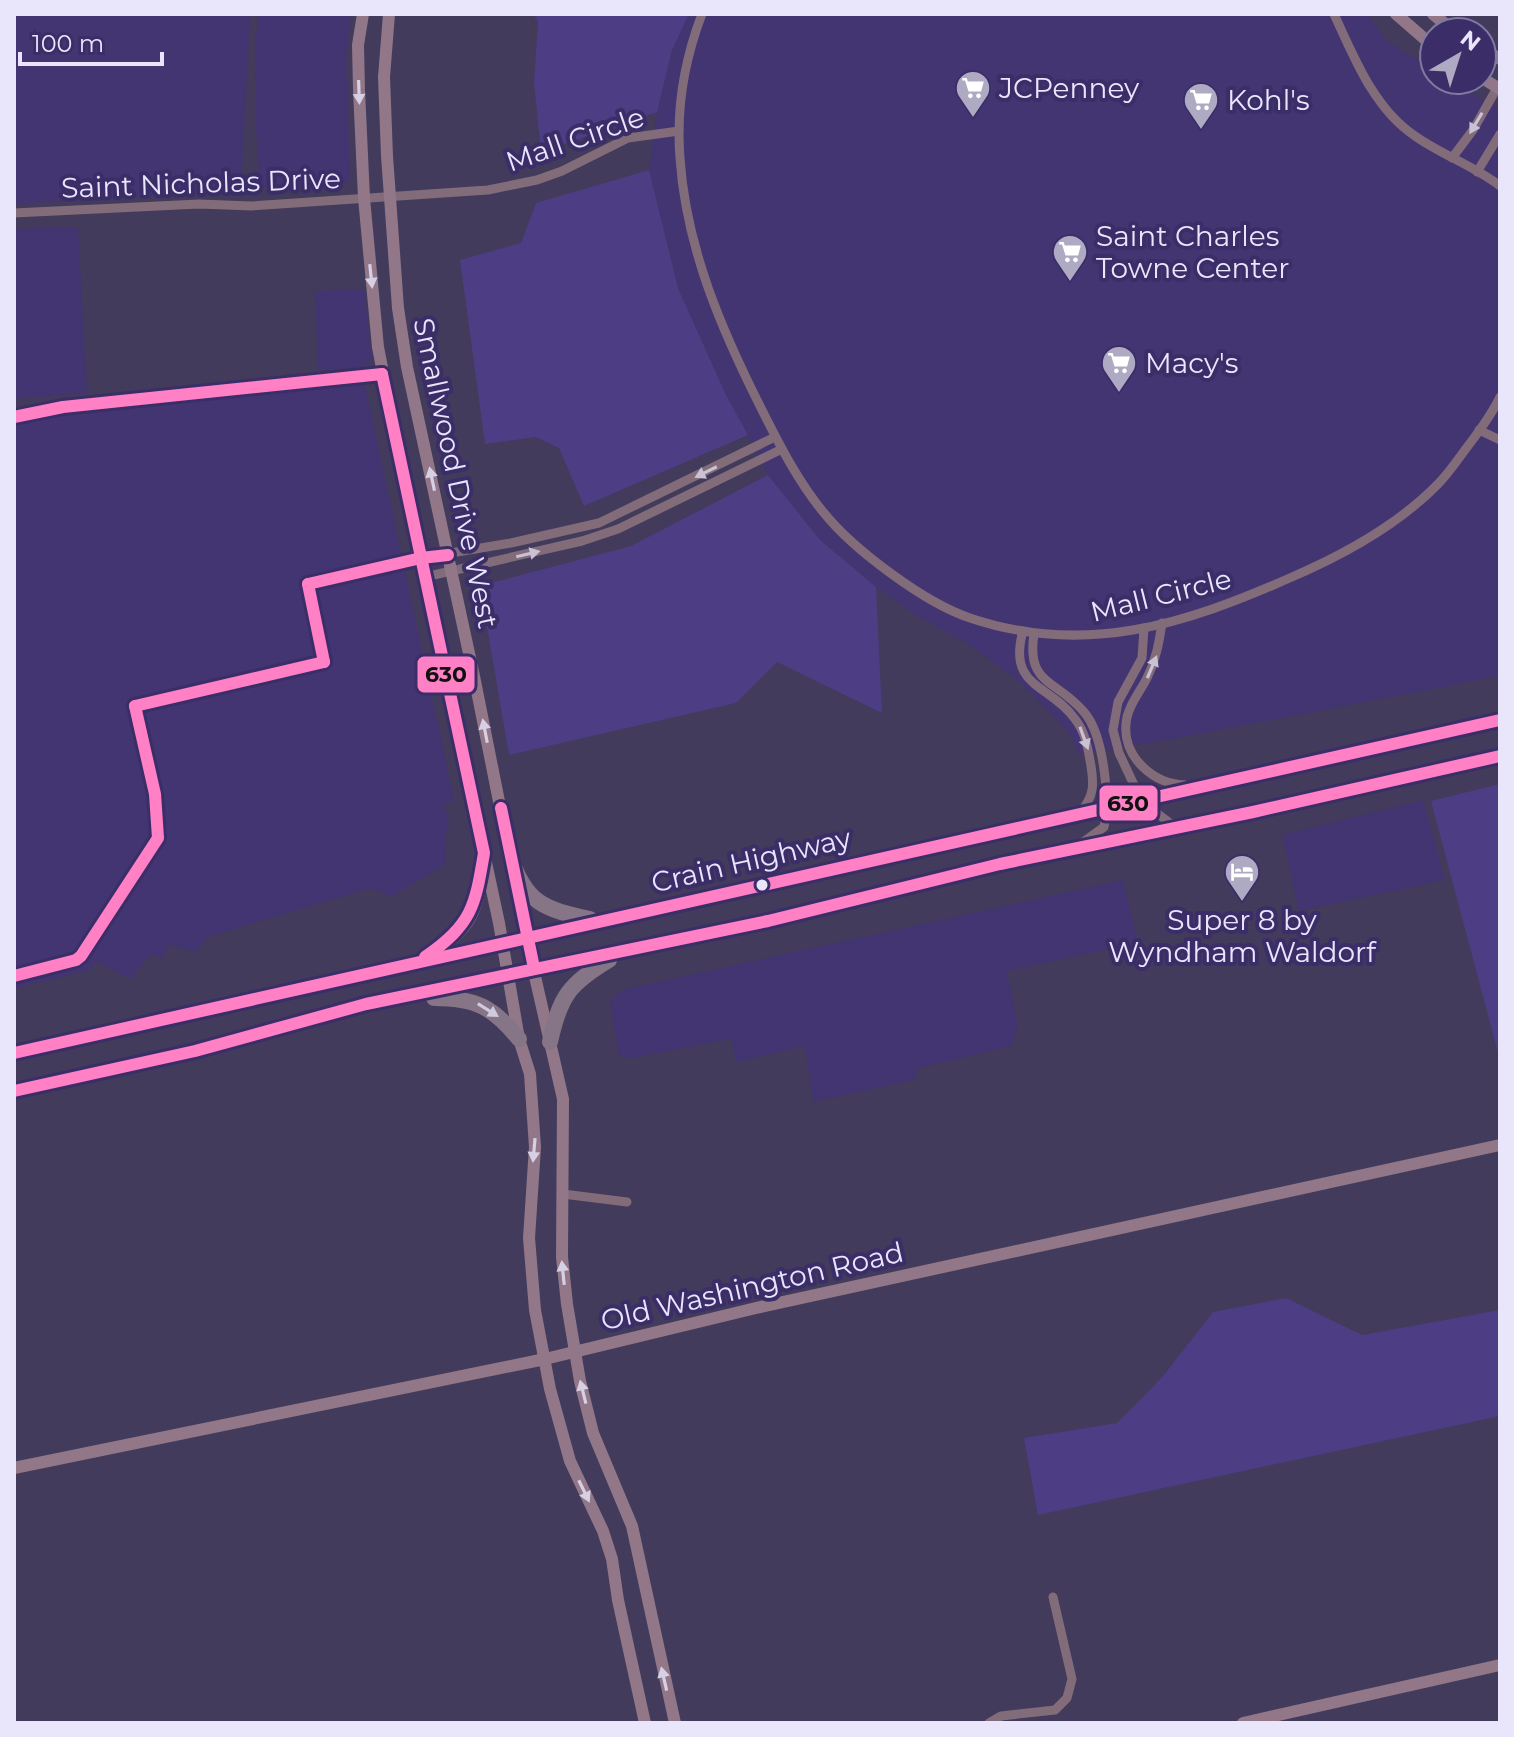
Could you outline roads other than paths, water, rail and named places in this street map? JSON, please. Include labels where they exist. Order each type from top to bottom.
[{"type":"highway","name":"Crain Highway","points":[[14,1053],[1500,720]]},
{"type":"highway","points":[[14,1091],[195,1051],[392,999],[768,921],[1000,864],[1500,756]]},
{"type":"highway","points":[[419,961],[452,938],[469,919],[477,899],[484,853]]},
{"type":"highway","points":[[510,856],[522,885],[535,899],[564,914],[600,920]]},
{"type":"highway","points":[[550,1042],[559,1005],[566,992],[588,972],[624,951]]},
{"type":"highway","points":[[392,999],[449,998],[479,1003],[505,1022],[519,1039]]},
{"type":"main road","name":"Smallwood Drive West","points":[[363,14],[358,45],[364,198],[382,374],[484,853],[519,1039],[530,1074],[536,1125],[529,1238],[535,1310],[557,1418],[570,1461],[608,1545],[645,1723]]},
{"type":"main road","name":"Smallwood Drive West","points":[[389,14],[384,77],[390,197],[403,343],[526,937],[563,1099],[562,1257],[575,1350],[593,1433],[632,1526],[675,1723]]},
{"type":"main road","points":[[1396,14],[1418,33]]},
{"type":"main road","name":"Old Washington Road","points":[[14,1468],[545,1359],[756,1308],[1500,1145]]},
{"type":"main road","points":[[1243,1723],[1500,1665]]},
{"type":"street","name":"Mall Circle","points":[[702,14],[682,83],[680,159],[688,225],[723,326],[775,437],[823,512],[843,534],[877,562],[953,611],[986,623],[1034,634],[1080,637],[1144,628],[1210,612],[1332,559],[1423,499],[1453,468],[1500,397]]},
{"type":"street","points":[[1334,14],[1351,51],[1385,109],[1415,136],[1500,186]]},
{"type":"street","points":[[1452,158],[1499,87]]},
{"type":"street","name":"Mall Circle","points":[[390,197],[516,185],[562,171],[628,138],[679,131]]},
{"type":"street","points":[[1477,172],[1500,134]]},
{"type":"street","name":"Saint Nicholas Drive","points":[[14,213],[199,204],[251,206],[390,197]]},
{"type":"street","points":[[1479,430],[1500,440]]},
{"type":"street","points":[[421,558],[599,523],[775,437]]},
{"type":"street","points":[[425,577],[582,541],[618,529],[782,449]]},
{"type":"street","points":[[1162,623],[1158,651],[1126,723],[1130,748],[1147,772],[1162,780],[1175,785],[1212,785]]},
{"type":"street","points":[[1144,628],[1142,658],[1118,702],[1113,730],[1119,753],[1142,802],[1177,828]]},
{"type":"street","points":[[1023,631],[1019,659],[1023,672],[1032,684],[1075,718],[1086,738],[1094,786],[1089,801],[1079,815]]},
{"type":"street","points":[[1034,634],[1032,664],[1040,675],[1081,709],[1093,728],[1108,809],[1104,827],[1089,839],[1062,852]]},
{"type":"street","points":[[563,1194],[627,1202]]},
{"type":"street","points":[[989,1723],[1001,1716],[1055,1710],[1067,1698],[1072,1679],[1053,1597]]},
{"type":"place","name":"JCPenney","points":[[973,119]]},
{"type":"place","name":"Kohl's","points":[[1201,131]]},
{"type":"place","name":"Saint Charles Towne Center","points":[[1070,283]]},
{"type":"place","name":"Macy's","points":[[1119,394]]},
{"type":"place","name":"Super 8 by Wyndham Waldorf","points":[[1242,903]]}]
